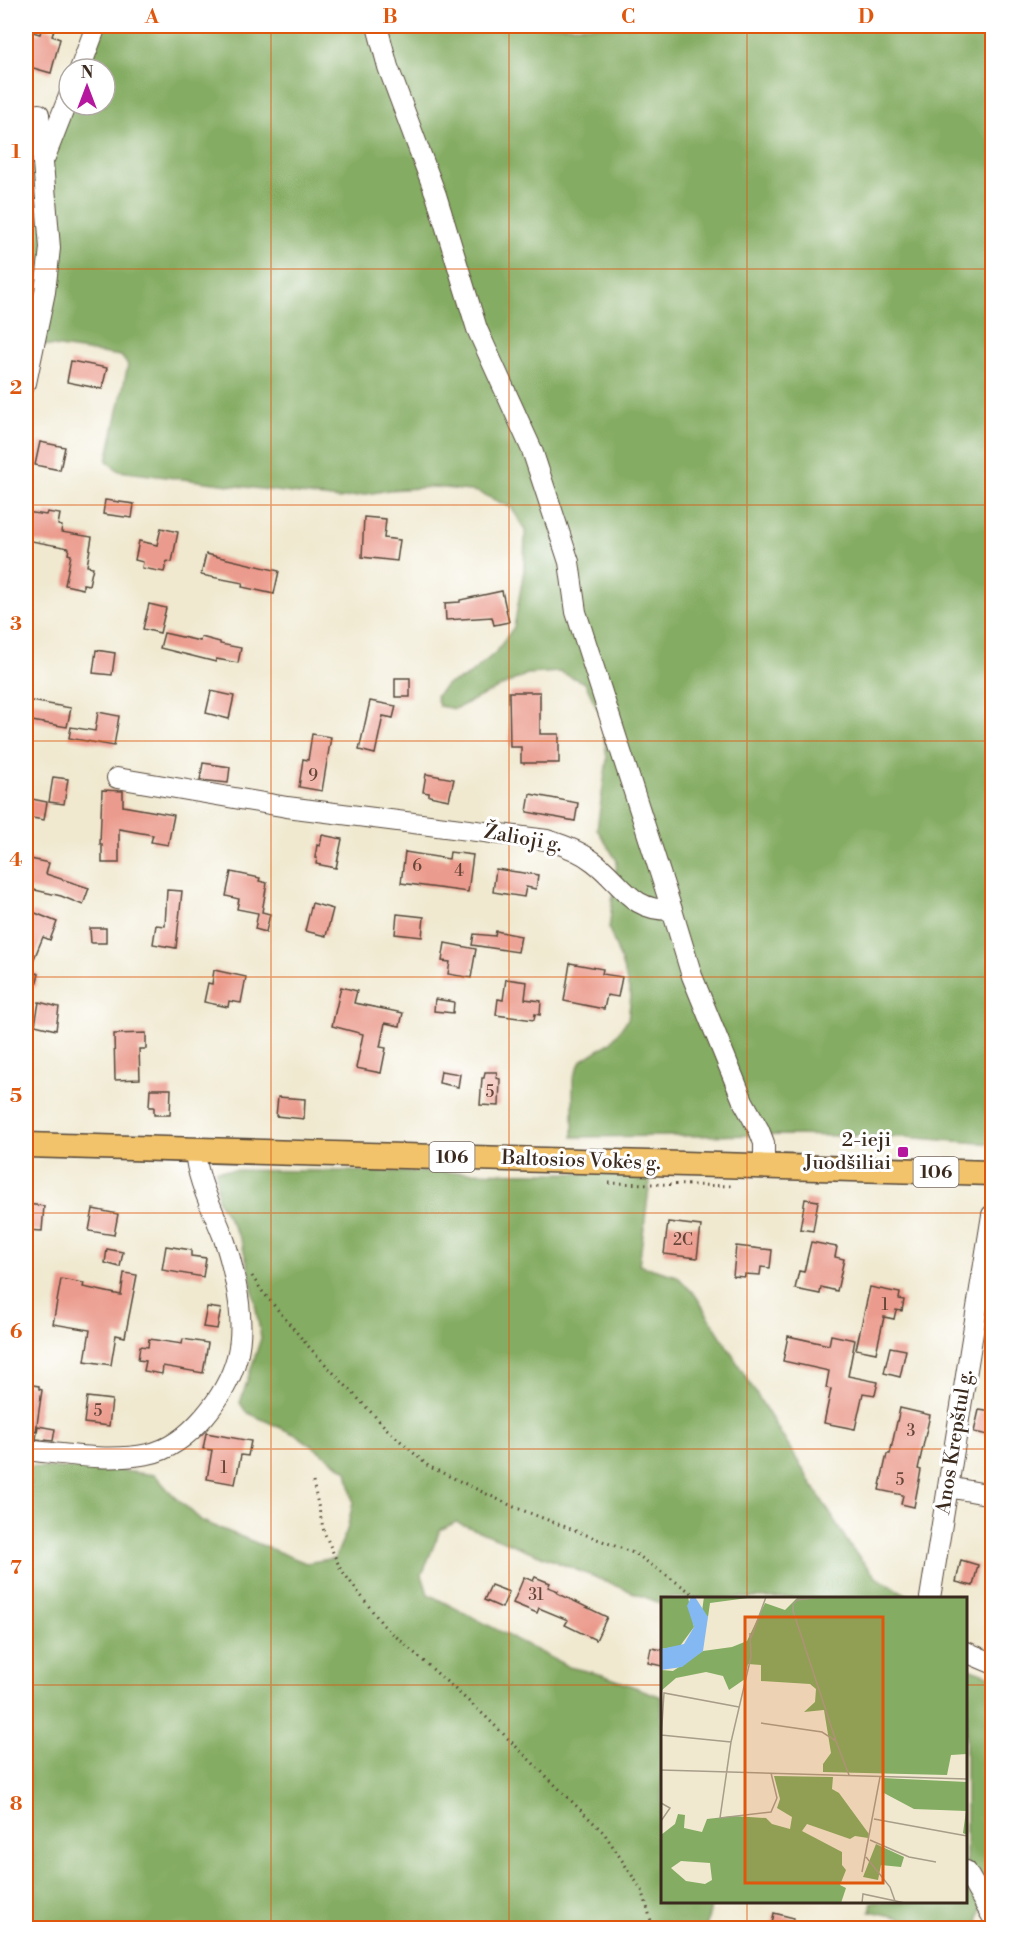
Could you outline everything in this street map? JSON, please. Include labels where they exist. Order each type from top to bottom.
[{"type":"main road","name":"Baltosios Vokės g.","points":[[26,1144],[993,1173]]},
{"type":"street","points":[[84,57],[96,26]]},
{"type":"street","points":[[377,26],[388,67],[436,195],[477,329],[532,450],[569,562],[576,612],[692,976],[743,1101],[764,1143],[764,1167]]},
{"type":"street","points":[[26,383],[45,292],[50,248],[39,114]]},
{"type":"street","points":[[43,163],[61,117]]},
{"type":"street","name":"Žalioji g.","points":[[117,778],[287,807],[547,840],[570,847],[595,863],[629,898],[647,907],[672,910]]},
{"type":"street","points":[[26,1450],[118,1457],[149,1454],[172,1445],[190,1432],[222,1393],[237,1357],[240,1331],[236,1282],[224,1238],[199,1178],[195,1150]]},
{"type":"street","name":"Anos Krepštul g.","points":[[930,1597],[993,1215]]},
{"type":"street","points":[[948,1487],[993,1495]]},
{"type":"street","points":[[967,1652],[993,1663]]},
{"type":"street","points":[[967,1873],[993,1916]]},
{"type":"path","points":[[249,1272],[308,1346],[387,1429],[428,1466],[514,1507],[636,1554],[696,1597]]},
{"type":"path","points":[[313,1482],[324,1533],[340,1568],[383,1625],[486,1716],[604,1833],[644,1892],[653,1929]]},
{"type":"green space","points":[[100,26],[992,26],[992,1144],[904,1137],[787,1135],[573,1137],[573,1078],[581,1061],[611,1042],[628,1019],[631,996],[609,929],[617,861],[597,829],[607,759],[601,716],[585,683],[560,672],[527,674],[455,709],[439,706],[436,696],[447,684],[465,678],[495,653],[514,627],[524,570],[525,530],[512,508],[478,492],[435,487],[389,490],[339,499],[119,471],[107,461],[128,365],[121,356],[26,342],[26,173],[43,163],[64,117],[117,117],[117,57],[88,57]]},
{"type":"green space","points":[[216,1170],[651,1174],[639,1265],[677,1276],[696,1296],[852,1549],[877,1578],[911,1597],[661,1597],[661,1604],[456,1522],[440,1530],[422,1575],[428,1594],[569,1667],[603,1675],[661,1697],[661,1903],[714,1903],[711,1906],[706,1928],[26,1928],[26,1467],[107,1469],[155,1475],[202,1521],[306,1563],[335,1558],[347,1530],[353,1502],[347,1471],[298,1436],[246,1412],[240,1403],[261,1338],[250,1274],[241,1240],[218,1201]]},
{"type":"green space","points":[[967,1667],[992,1676],[992,1857],[977,1928],[945,1928],[870,1911],[872,1903],[967,1903]]},
{"type":"building","points":[[42,27],[54,30],[52,36],[60,39],[51,73],[26,66],[26,30],[40,34]]},
{"type":"building","points":[[71,361],[107,368],[102,389],[67,382]]},
{"type":"building","points":[[40,442],[65,447],[60,470],[35,465]]},
{"type":"building","points":[[105,500],[134,504],[132,518],[103,514]]},
{"type":"building","points":[[26,512],[46,515],[47,512],[60,514],[58,525],[62,526],[61,532],[92,537],[87,566],[93,567],[89,585],[83,584],[83,589],[65,585],[71,555],[68,554],[69,548],[26,540]]},
{"type":"building","points":[[364,517],[386,519],[384,538],[400,540],[397,561],[362,557]]},
{"type":"building","points":[[161,528],[178,532],[172,562],[167,561],[164,572],[142,568],[143,562],[135,560],[139,541],[157,545]]},
{"type":"building","points":[[206,554],[279,571],[274,594],[242,587],[243,583],[201,575]]},
{"type":"building","points":[[502,591],[509,622],[494,625],[492,617],[446,620],[445,603],[460,602],[460,600]]},
{"type":"building","points":[[149,604],[166,608],[160,633],[143,629]]},
{"type":"building","points":[[164,633],[200,641],[201,637],[241,648],[238,663],[216,659],[216,662],[160,648]]},
{"type":"building","points":[[96,650],[115,653],[112,675],[93,673]]},
{"type":"building","points":[[395,678],[410,678],[410,697],[395,697]]},
{"type":"building","points":[[211,691],[234,696],[229,719],[206,713]]},
{"type":"building","points":[[509,692],[540,692],[540,734],[559,734],[559,763],[521,763],[521,747],[510,747]]},
{"type":"building","points":[[26,700],[71,708],[67,727],[26,720]]},
{"type":"building","points":[[370,701],[396,706],[393,718],[383,716],[375,754],[359,750]]},
{"type":"building","points":[[98,712],[119,716],[114,746],[69,738],[71,727],[95,731]]},
{"type":"building","points":[[312,734],[331,737],[322,791],[299,787],[303,759],[308,760]]},
{"type":"building","points":[[203,763],[230,767],[228,783],[200,780]]},
{"type":"building","points":[[426,774],[454,779],[449,800],[429,796],[429,793],[423,792]]},
{"type":"building","points":[[53,777],[68,779],[64,804],[49,802]]},
{"type":"building","points":[[102,790],[123,791],[123,806],[174,815],[168,845],[151,842],[153,835],[119,829],[119,863],[102,863],[102,844],[100,844]]},
{"type":"building","points":[[530,794],[578,803],[575,821],[527,812]]},
{"type":"building","points":[[27,798],[47,802],[44,820],[26,817]]},
{"type":"building","points":[[322,835],[342,839],[336,868],[316,864],[317,845],[320,846]]},
{"type":"building","points":[[405,852],[449,859],[450,852],[473,855],[468,892],[401,883]]},
{"type":"building","points":[[26,858],[49,863],[46,874],[89,888],[83,905],[61,896],[26,888]]},
{"type":"building","points":[[496,869],[538,875],[536,889],[526,887],[524,897],[493,892]]},
{"type":"building","points":[[231,872],[260,878],[259,881],[267,883],[262,912],[270,914],[266,932],[255,929],[258,913],[237,909],[239,899],[226,896]]},
{"type":"building","points":[[167,890],[182,891],[176,948],[153,944],[156,925],[165,926]]},
{"type":"building","points":[[312,903],[333,909],[326,936],[305,931]]},
{"type":"building","points":[[33,912],[57,922],[50,940],[43,937],[29,971],[39,974],[35,988],[26,985],[26,913],[31,915]]},
{"type":"building","points":[[397,914],[424,917],[422,937],[395,934]]},
{"type":"building","points":[[90,928],[106,928],[106,943],[91,943]]},
{"type":"building","points":[[496,931],[521,936],[518,952],[472,945],[474,934],[495,936]]},
{"type":"building","points":[[445,943],[476,949],[471,978],[448,974],[450,962],[442,961]]},
{"type":"building","points":[[570,963],[603,969],[602,974],[622,977],[618,997],[607,995],[604,1009],[564,1001]]},
{"type":"building","points":[[214,970],[246,977],[241,1003],[229,1001],[228,1007],[204,1002],[208,983],[212,984]]},
{"type":"building","points":[[506,979],[527,982],[525,999],[541,1001],[540,1015],[535,1014],[534,1020],[496,1015],[498,999],[503,1000]]},
{"type":"building","points":[[341,987],[357,991],[354,1003],[403,1013],[400,1026],[385,1023],[380,1047],[386,1048],[381,1073],[356,1068],[363,1034],[332,1026]]},
{"type":"building","points":[[435,999],[454,1002],[453,1013],[434,1011]]},
{"type":"building","points":[[39,1002],[59,1007],[56,1030],[35,1025]]},
{"type":"building","points":[[146,1033],[146,1049],[139,1049],[140,1079],[115,1080],[114,1034]]},
{"type":"building","points":[[441,1071],[460,1074],[458,1087],[439,1083]]},
{"type":"building","points":[[485,1072],[497,1072],[496,1078],[500,1079],[499,1106],[480,1105],[482,1078]]},
{"type":"building","points":[[150,1089],[171,1089],[170,1115],[154,1115],[154,1107],[149,1107]]},
{"type":"building","points":[[278,1097],[305,1099],[304,1119],[276,1116]]},
{"type":"building","points":[[805,1199],[818,1201],[813,1231],[800,1229]]},
{"type":"building","points":[[26,1204],[44,1206],[42,1231],[26,1230]]},
{"type":"building","points":[[93,1209],[118,1214],[114,1235],[89,1231]]},
{"type":"building","points":[[668,1222],[701,1226],[697,1258],[664,1254]]},
{"type":"building","points":[[811,1242],[837,1247],[835,1257],[844,1259],[837,1291],[821,1287],[820,1294],[795,1289],[799,1271],[804,1272]]},
{"type":"building","points":[[166,1246],[191,1250],[191,1256],[206,1258],[203,1277],[162,1270]]},
{"type":"building","points":[[736,1246],[772,1250],[770,1268],[761,1267],[760,1275],[733,1276]]},
{"type":"building","points":[[107,1249],[123,1252],[120,1267],[105,1263]]},
{"type":"building","points":[[124,1273],[137,1275],[125,1337],[116,1335],[111,1365],[85,1361],[90,1330],[53,1324],[61,1279],[84,1283],[83,1287],[121,1295]]},
{"type":"building","points":[[870,1287],[900,1293],[899,1299],[904,1300],[902,1311],[896,1310],[894,1319],[884,1317],[876,1353],[856,1349]]},
{"type":"building","points":[[207,1307],[221,1309],[217,1329],[203,1327]]},
{"type":"building","points":[[831,1335],[855,1340],[848,1376],[878,1382],[875,1395],[863,1393],[855,1429],[824,1423],[831,1389],[826,1388],[829,1371],[783,1361],[788,1336],[829,1345]]},
{"type":"building","points":[[149,1339],[182,1344],[183,1339],[208,1343],[203,1373],[163,1366],[162,1374],[144,1371],[146,1361],[138,1360],[140,1346],[148,1347]]},
{"type":"building","points":[[890,1347],[906,1350],[900,1377],[884,1373]]},
{"type":"building","points":[[26,1384],[39,1386],[42,1390],[36,1431],[26,1429]]},
{"type":"building","points":[[87,1397],[112,1400],[109,1426],[84,1423]]},
{"type":"building","points":[[900,1408],[930,1415],[918,1469],[921,1470],[914,1507],[901,1504],[903,1495],[879,1490]]},
{"type":"building","points":[[979,1410],[993,1412],[993,1436],[974,1432]]},
{"type":"building","points":[[38,1426],[55,1429],[53,1441],[36,1439]]},
{"type":"building","points":[[206,1433],[251,1441],[248,1456],[241,1455],[235,1484],[207,1479],[212,1450],[203,1449]]},
{"type":"building","points":[[961,1560],[978,1565],[973,1586],[956,1582]]},
{"type":"building","points":[[524,1577],[533,1581],[535,1577],[550,1583],[548,1587],[558,1591],[557,1593],[607,1617],[596,1640],[565,1625],[568,1620],[539,1608],[537,1613],[513,1603]]},
{"type":"building","points":[[491,1585],[509,1592],[502,1608],[484,1600]]},
{"type":"building","points":[[651,1648],[661,1650],[661,1666],[648,1663]]},
{"type":"building","points":[[774,1913],[794,1918],[791,1929],[771,1929]]},
{"type":"place","name":"2-ieji Juodšiliai","points":[[903,1152]]}]
